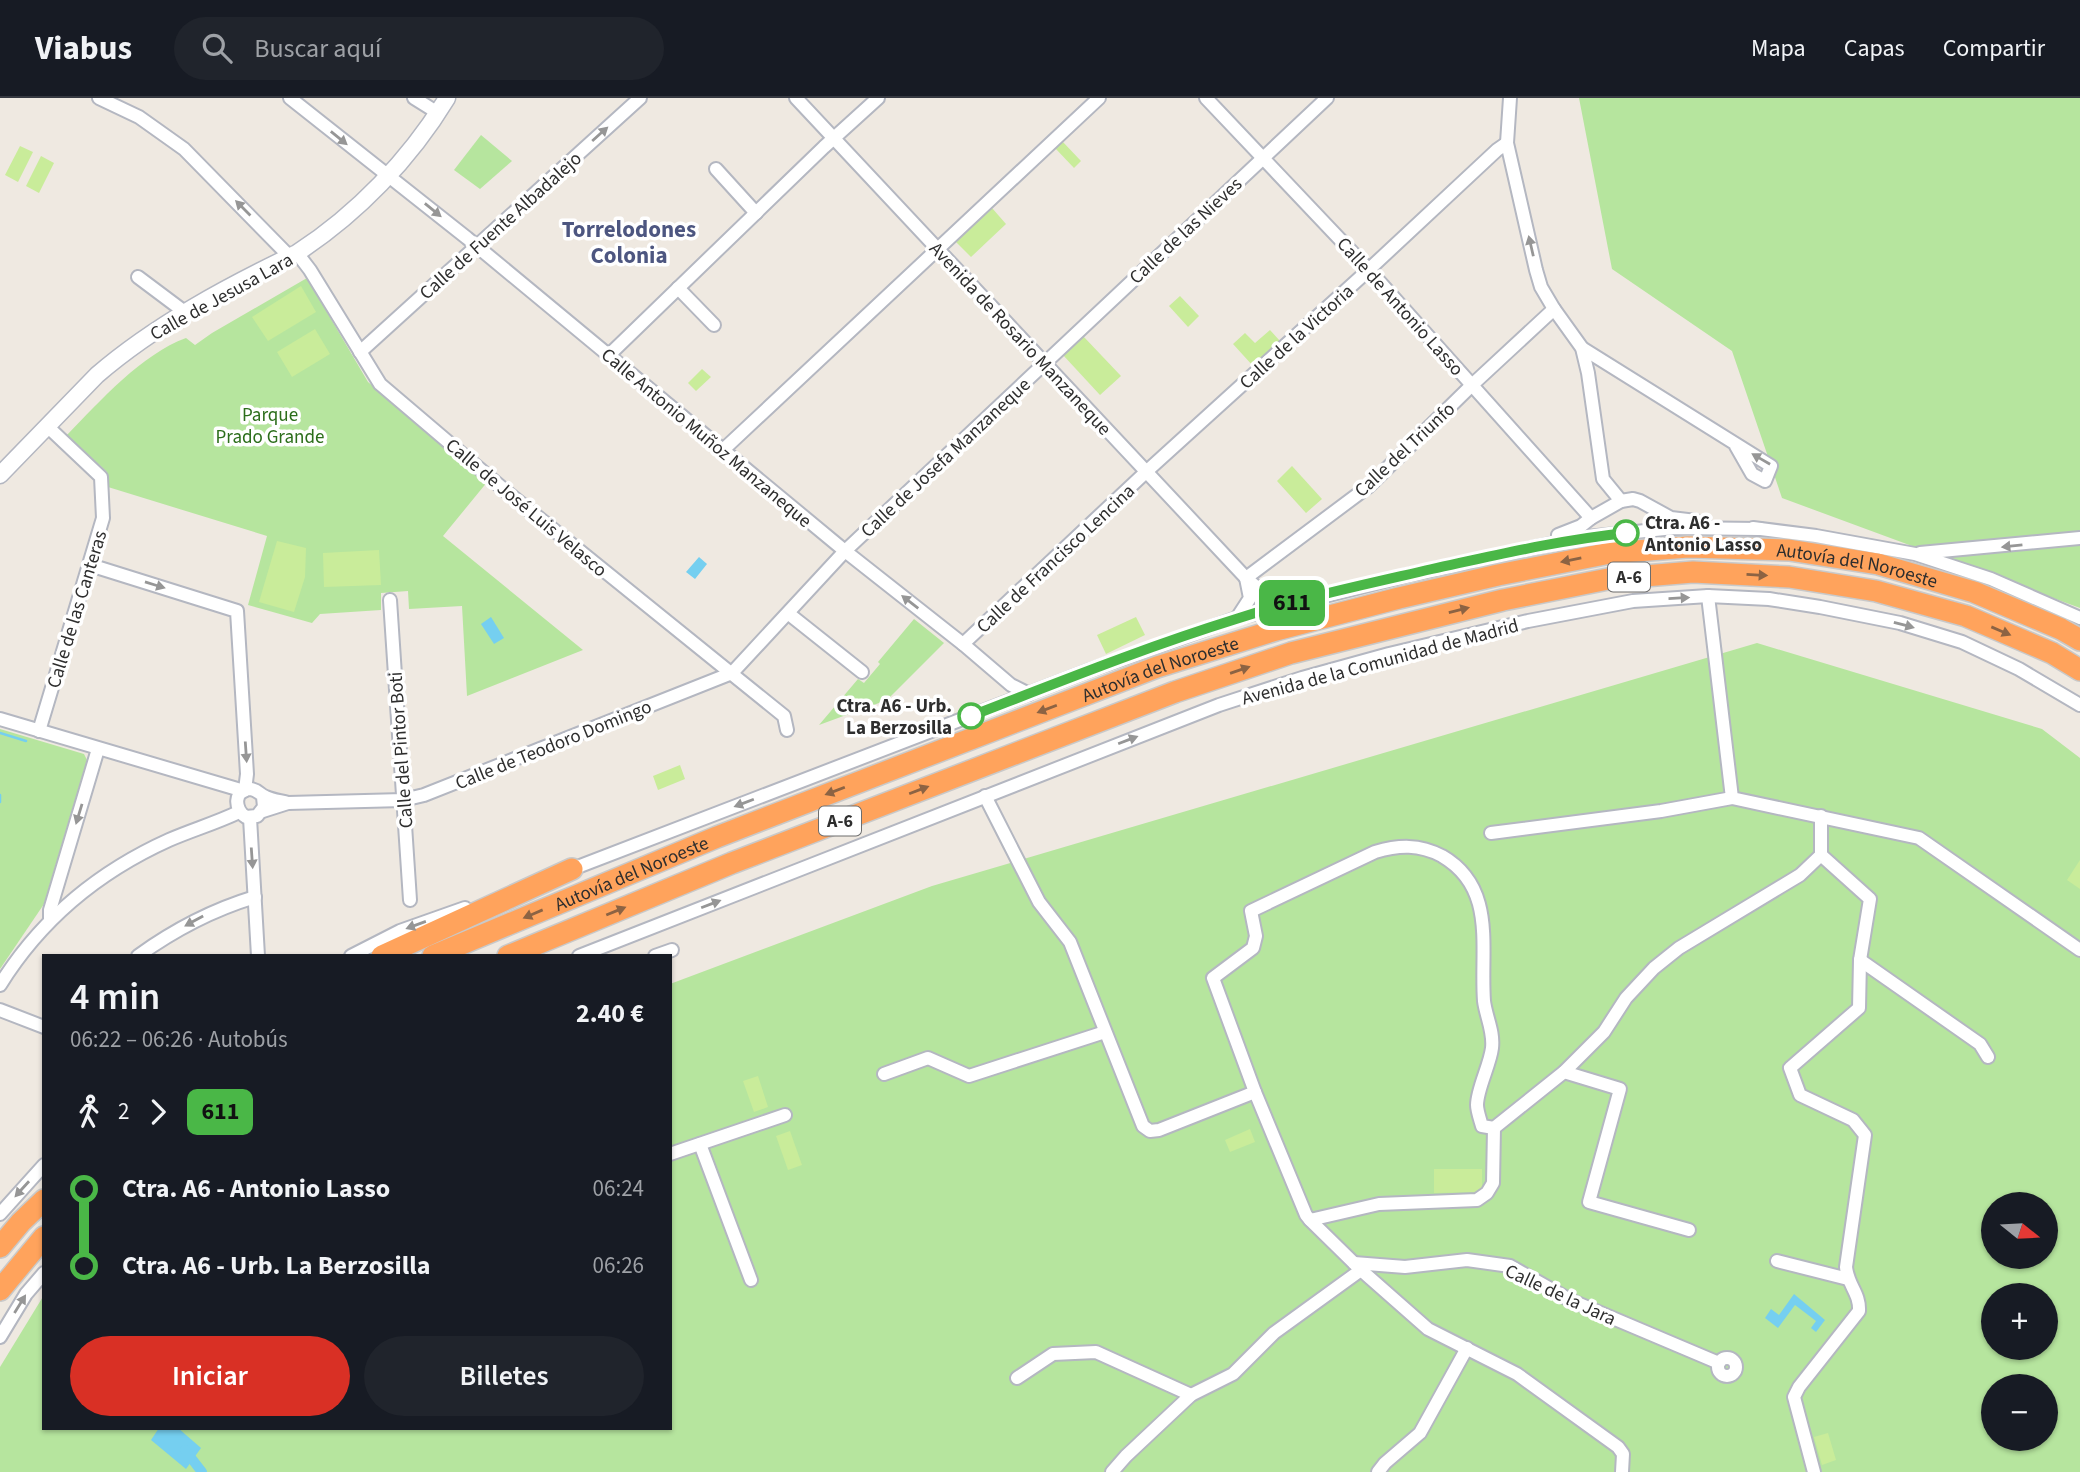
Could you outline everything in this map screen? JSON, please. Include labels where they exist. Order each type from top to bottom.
[{"type":"highway","name":"Autovía del Noroeste","points":[[438,954],[717,837],[1157,667],[1276,630],[1399,598],[1610,553],[1688,547],[1789,550],[1878,564],[1975,592],[2061,629],[2080,640]]},
{"type":"highway","name":"Autovía del Noroeste","points":[[513,954],[732,863],[1188,688],[1291,653],[1503,600],[1608,579],[1693,572],[1789,577],[1876,591],[1966,616],[2052,653],[2080,670]]},
{"type":"highway","points":[[386,954],[572,869]]},
{"type":"highway","points":[[0,1247],[42,1196]]},
{"type":"highway","points":[[21,1222],[42,1201]]},
{"type":"highway","points":[[0,1290],[42,1239]]},
{"type":"main road","name":"Calle de Jesusa Lara","points":[[0,475],[114,360],[158,328],[315,242],[345,217],[388,176],[447,98]]},
{"type":"street","name":"Calle de José Luis Velasco","points":[[99,98],[139,117],[184,149],[310,270],[380,384],[518,501],[784,716],[787,730]]},
{"type":"street","name":"Calle Antonio Muñoz Manzaneque","points":[[290,98],[401,184],[1011,685],[1029,694]]},
{"type":"street","points":[[414,98],[438,113]]},
{"type":"street","name":"Calle de Fuente Albadalejo","points":[[360,352],[640,98]]},
{"type":"street","name":"Avenida de Rosario Manzaneque","points":[[796,98],[1246,578],[1269,598],[1292,603]]},
{"type":"street","points":[[609,355],[878,98]]},
{"type":"street","points":[[723,450],[1099,98]]},
{"type":"street","name":"Calle de Antonio Lasso","points":[[1206,98],[1369,270],[1591,518]]},
{"type":"street","name":"Calle de las Nieves","points":[[1045,363],[1327,98]]},
{"type":"street","points":[[1510,98],[1507,143],[1536,270],[1541,287],[1554,309],[1582,348],[1737,446]]},
{"type":"street","name":"Calle de la Victoria","points":[[1147,471],[1507,143]]},
{"type":"street","points":[[716,169],[756,213]]},
{"type":"street","points":[[138,277],[186,313]]},
{"type":"street","points":[[678,288],[714,325]]},
{"type":"street","name":"Calle del Triunfo","points":[[1246,578],[1369,486],[1554,309]]},
{"type":"street","points":[[1582,348],[1603,479],[1621,500]]},
{"type":"street","name":"Calle de Josefa Manzaneque","points":[[845,551],[1045,363]]},
{"type":"street","name":"Calle de las Canteras","points":[[39,731],[103,518],[101,477],[47,426]]},
{"type":"street","name":"Calle de Francisco Lencina","points":[[963,644],[1147,471]]},
{"type":"street","points":[[1525,548],[1581,526],[1621,500],[1633,499],[1640,500],[1671,519],[1816,536],[1915,554],[1991,579],[2080,618]]},
{"type":"street","points":[[355,954],[400,931],[572,869],[1151,647],[1237,618],[1525,548],[1578,538],[1674,528],[1760,529]]},
{"type":"street","points":[[1915,554],[2080,538]]},
{"type":"street","name":"Calle de Teodoro Domingo","points":[[263,797],[288,803],[403,800],[424,795],[732,673],[845,551]]},
{"type":"street","points":[[90,565],[237,611],[247,774],[236,803],[244,815],[255,897],[258,954]]},
{"type":"street","points":[[1237,618],[1250,598],[1246,578]]},
{"type":"street","points":[[1708,596],[1732,798]]},
{"type":"street","name":"Avenida de la Comunidad de Madrid","points":[[584,954],[1219,705],[1389,654],[1528,621],[1633,601],[1708,596],[1782,601],[1900,623],[1962,642],[2018,669],[2080,705]]},
{"type":"street","name":"Calle del Pintor Boti","points":[[390,600],[410,900]]},
{"type":"street","points":[[789,614],[862,671]]},
{"type":"street","points":[[0,719],[242,793],[253,789],[263,797],[265,804],[263,811],[257,816],[244,815],[167,841],[118,868],[71,901],[50,920],[18,956],[0,985]]},
{"type":"street","points":[[50,920],[50,910],[98,748]]},
{"type":"street","points":[[985,796],[1039,902],[1070,942],[1143,1126],[1150,1131],[1159,1130],[1255,1092]]},
{"type":"street","points":[[1490,834],[1661,811],[1732,798],[1919,838],[2080,950]]},
{"type":"street","name":"Calle de Teodoro Domingo","points":[[263,811],[288,803]]},
{"type":"street","points":[[1622,1472],[1623,1454],[1618,1447],[1517,1374],[1428,1329],[1310,1220],[1255,1092],[1213,978],[1253,948],[1256,936],[1251,911],[1393,846],[1412,846],[1434,852],[1453,863],[1469,878],[1478,898],[1483,920],[1484,1003],[1491,1026],[1492,1048],[1477,1104],[1482,1126],[1494,1128],[1564,1072],[1604,1032],[1626,998],[1654,968],[1679,948],[1800,875],[1821,855],[1821,816]]},
{"type":"street","points":[[1814,1472],[1794,1397],[1859,1311],[1860,1300],[1848,1279],[1846,1267],[1865,1135],[1853,1120],[1800,1095],[1790,1068],[1858,1008],[1860,960],[1870,899],[1821,855]]},
{"type":"street","points":[[141,954],[203,916],[255,897]]},
{"type":"street","points":[[661,954],[672,950]]},
{"type":"street","points":[[1860,960],[1980,1044],[1988,1057]]},
{"type":"street","points":[[0,1010],[42,1026]]},
{"type":"street","points":[[884,1074],[928,1058],[969,1076],[1105,1032]]},
{"type":"street","points":[[1564,1072],[1620,1089],[1589,1202],[1689,1230]]},
{"type":"street","points":[[672,1153],[785,1115]]},
{"type":"street","points":[[1310,1220],[1379,1203],[1477,1200],[1487,1193],[1493,1183],[1494,1128]]},
{"type":"street","points":[[700,1144],[751,1280]]},
{"type":"street","points":[[0,1214],[42,1166]]},
{"type":"street","name":"Calle de la Jara","points":[[1358,1267],[1405,1267],[1467,1261],[1510,1266],[1570,1300],[1719,1363]]},
{"type":"street","points":[[1777,1261],[1848,1279]]},
{"type":"street","points":[[1112,1472],[1191,1395],[1233,1374],[1274,1333],[1358,1267]]},
{"type":"street","points":[[0,1337],[26,1294],[42,1275]]},
{"type":"street","points":[[1378,1472],[1420,1433],[1467,1348]]},
{"type":"street","points":[[1017,1378],[1053,1354],[1096,1352],[1191,1395]]},
{"type":"green space","points":[[1579,98],[2080,98],[2080,608],[1782,498],[1732,351],[1612,269]]},
{"type":"green space","points":[[481,135],[512,161],[480,189],[454,170]]},
{"type":"green space","points":[[1062,141],[1081,161],[1074,168],[1055,148]]},
{"type":"green space","points":[[20,146],[33,152],[18,182],[5,175]]},
{"type":"green space","points":[[41,156],[54,163],[39,193],[26,186]]},
{"type":"green space","points":[[992,208],[1006,224],[971,257],[956,242]]},
{"type":"green space","name":"Parque Prado Grande","points":[[307,278],[368,382],[488,481],[443,536],[583,650],[467,696],[462,606],[409,609],[408,591],[381,593],[381,610],[320,614],[312,623],[248,605],[267,536],[108,487],[107,472],[67,435],[122,380],[153,355],[186,338],[195,345]]},
{"type":"green space","points":[[301,286],[316,312],[268,341],[252,317]]},
{"type":"green space","points":[[1180,296],[1199,316],[1188,327],[1169,306]]},
{"type":"green space","points":[[315,329],[330,354],[292,377],[277,352]]},
{"type":"green space","points":[[1270,330],[1280,341],[1253,366],[1233,344],[1245,333],[1255,343]]},
{"type":"green space","points":[[1083,336],[1121,376],[1100,395],[1063,355]]},
{"type":"green space","points":[[702,369],[711,377],[696,391],[688,383]]},
{"type":"green space","points":[[1292,466],[1322,499],[1306,513],[1277,481]]},
{"type":"green space","points":[[277,541],[306,548],[305,577],[294,612],[259,602]]},
{"type":"green space","points":[[379,550],[381,585],[324,587],[323,553]]},
{"type":"green space","points":[[1136,617],[1145,635],[1106,654],[1097,635]]},
{"type":"green space","points":[[914,619],[944,643],[887,700],[819,725],[858,679],[864,683]]},
{"type":"green space","points":[[1757,643],[2042,729],[2080,758],[2080,1472],[0,1472],[0,1367],[42,1298],[42,1430],[672,1430],[672,983],[932,886]]},
{"type":"green space","points":[[0,729],[84,754],[87,760],[44,904],[0,969]]},
{"type":"green space","points":[[680,765],[685,779],[658,790],[653,776]]},
{"type":"green space","points":[[2080,860],[2080,889],[2067,880]]},
{"type":"green space","points":[[758,1076],[768,1107],[754,1112],[743,1081]]},
{"type":"green space","points":[[1250,1129],[1255,1142],[1230,1152],[1225,1140]]},
{"type":"green space","points":[[790,1131],[802,1165],[788,1170],[776,1136]]},
{"type":"green space","points":[[1434,1169],[1482,1169],[1482,1190],[1434,1193]]},
{"type":"green space","points":[[1828,1433],[1836,1460],[1822,1465],[1814,1437]]},
{"type":"water","points":[[699,557],[707,564],[695,579],[686,572]]},
{"type":"water","points":[[491,617],[504,638],[494,644],[481,624]]},
{"type":"water","points":[[1794,1294],[1825,1320],[1816,1332],[1811,1328],[1816,1321],[1795,1305],[1778,1328],[1765,1318],[1771,1309],[1779,1315]]},
{"type":"water","points":[[158,1430],[180,1430],[201,1448],[186,1469],[151,1440]]},
{"type":"waterway","points":[[0,733],[26,741]]},
{"type":"waterway","points":[[0,795],[0,802]]},
{"type":"waterway","points":[[185,1450],[202,1472]]},
{"type":"bus line","name":"611","points":[[971,716],[1151,647],[1237,618],[1525,548],[1578,538],[1626,533]]},
{"type":"place","name":"Ctra. A6 - Antonio Lasso","points":[[1626,533]]},
{"type":"place","name":"Ctra. A6 - Urb. La Berzosilla","points":[[971,716]]},
{"type":"district","name":"Torrelodones Colonia","points":[[629,242]]}]
